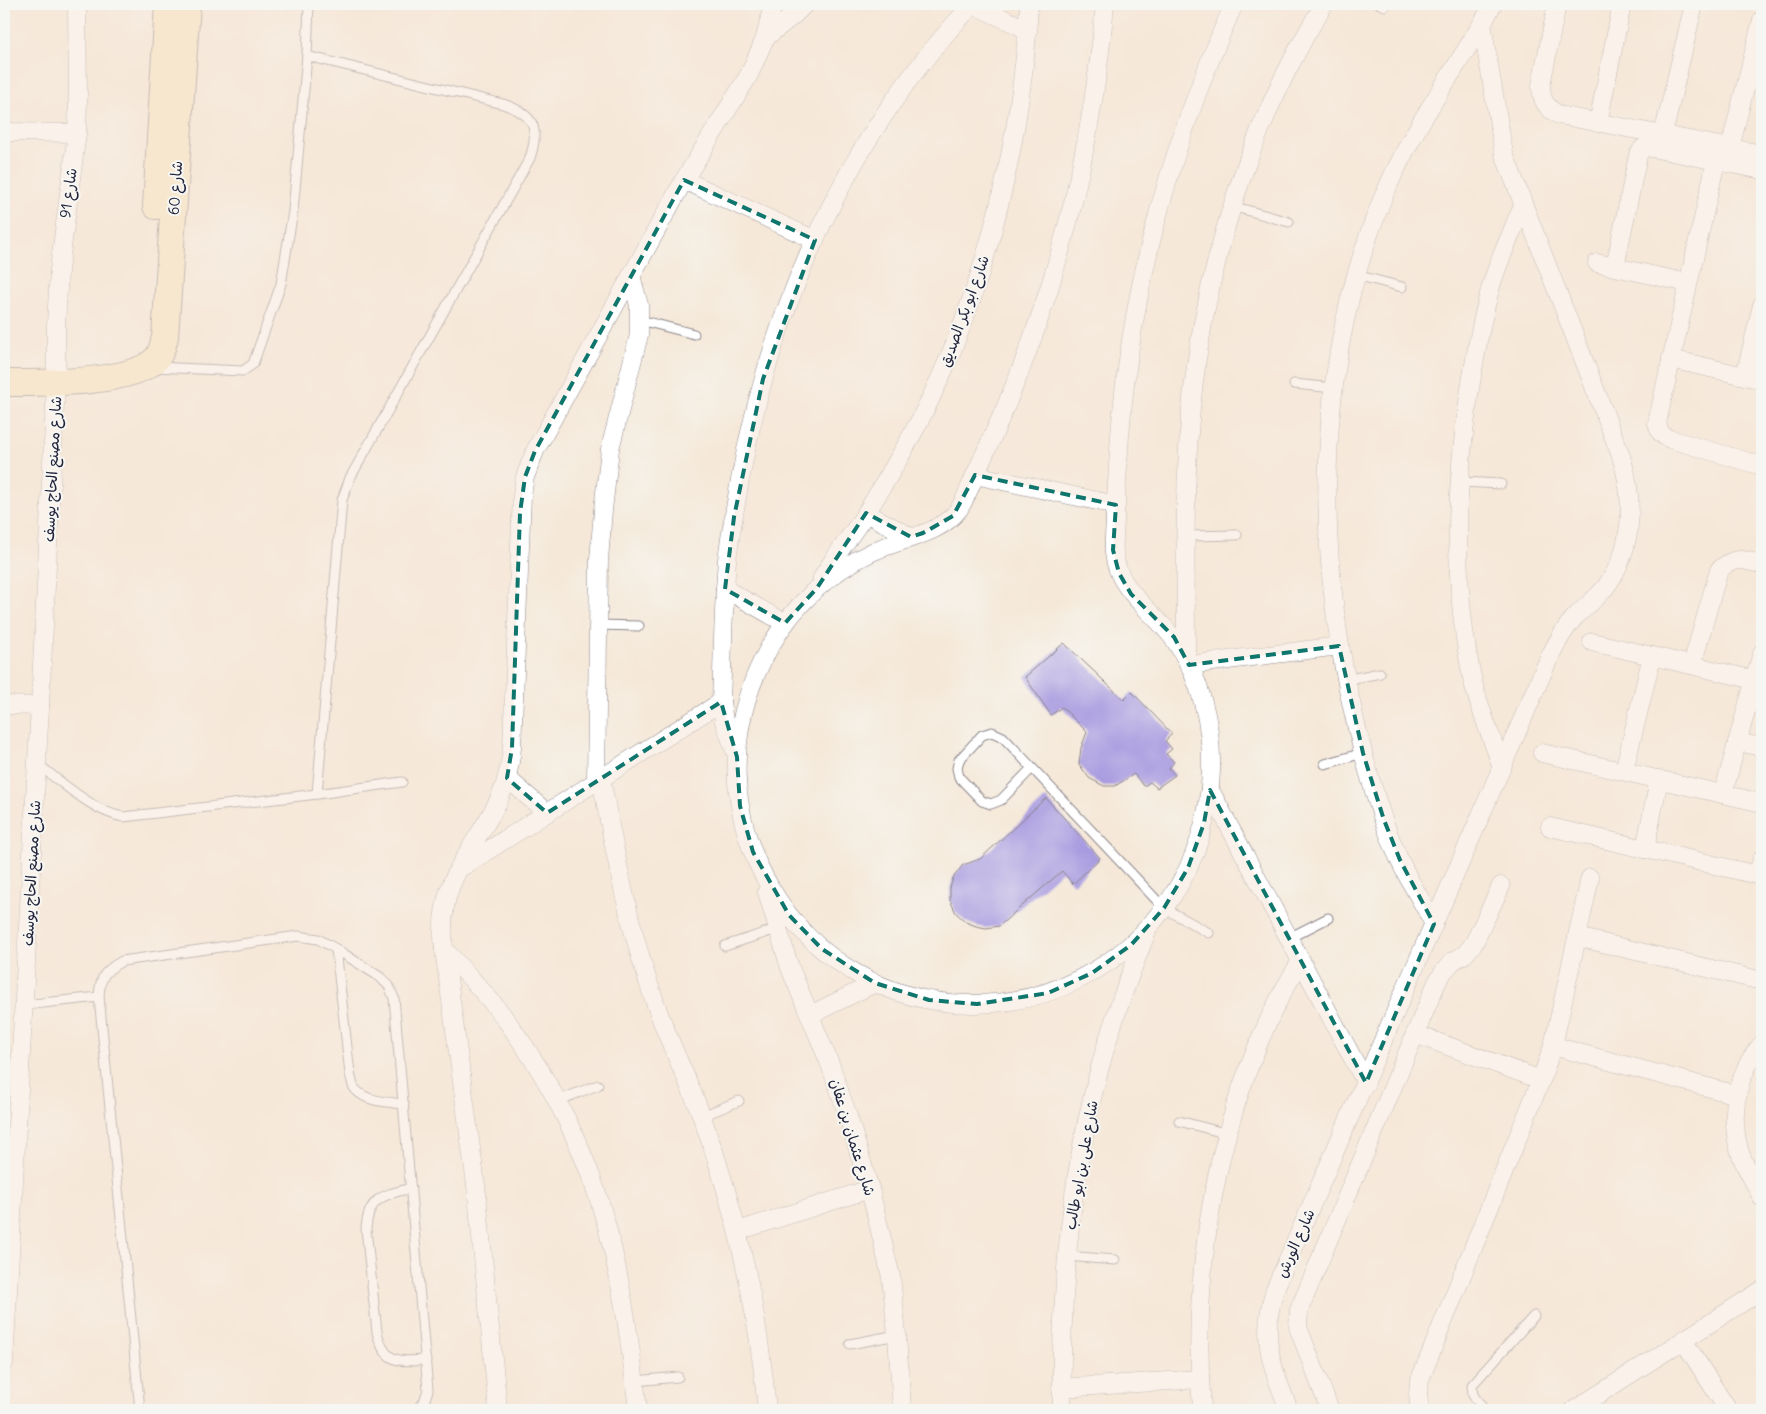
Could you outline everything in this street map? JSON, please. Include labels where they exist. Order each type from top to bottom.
[{"type":"street","name":"شارع 91","points":[[56,383],[56,326],[59,270],[77,133],[77,4]]},
{"type":"street","name":"شارع 60","points":[[147,366],[168,4]]},
{"type":"street","name":"شارع 60","points":[[4,383],[56,383],[115,377],[147,366],[156,359],[163,349],[187,4]]},
{"type":"street","points":[[498,1410],[476,1185],[442,934],[445,904],[457,870],[494,810],[507,778],[512,748],[520,513],[525,477],[535,451],[684,180],[749,75],[765,38],[773,4]]},
{"type":"street","points":[[765,38],[805,4]]},
{"type":"street","points":[[737,757],[730,740],[721,702],[727,560],[742,469],[763,379],[792,293],[815,240],[851,168],[888,110],[924,60],[951,27],[972,4],[1028,30]]},
{"type":"street","name":"شارع ابو بكر الصديق","points":[[817,588],[826,571],[866,513],[907,444],[930,399],[969,303],[994,220],[1010,153],[1019,102],[1028,30],[1029,4]]},
{"type":"street","points":[[1104,4],[1096,86],[1087,143],[1064,242],[1049,293],[1012,394],[964,500],[953,516],[935,529],[878,549],[836,572],[817,588],[785,623],[767,650],[751,686],[739,733],[737,782],[740,806],[753,852],[779,902],[804,933],[841,964],[875,983],[906,994],[953,1004],[993,1004],[1025,999],[1048,993],[1092,973],[1112,960],[1148,928],[1164,908],[1188,868],[1198,846],[1210,790],[1211,751],[1203,704],[1187,662],[1174,638],[1132,594],[1119,573],[1114,550],[1119,437],[1125,382],[1133,326],[1152,235],[1172,162],[1190,109],[1234,4]]},
{"type":"street","points":[[1187,662],[1189,442],[1197,356],[1214,271],[1232,206],[1253,147],[1288,67],[1324,4]]},
{"type":"street","points":[[1434,924],[1400,860],[1381,812],[1362,753],[1345,680],[1329,567],[1327,524],[1329,439],[1342,331],[1368,236],[1400,161],[1419,124],[1493,4]]},
{"type":"street","points":[[1557,4],[1541,85],[1541,95],[1544,103],[1551,111],[1559,115],[1598,123],[1762,154]]},
{"type":"street","points":[[1598,123],[1622,4]]},
{"type":"street","points":[[1663,135],[1694,4]]},
{"type":"street","points":[[1730,148],[1762,20]]},
{"type":"street","name":"شارع الورش","points":[[1289,1410],[1276,1377],[1268,1348],[1267,1333],[1275,1289],[1557,642],[1573,619],[1605,587],[1614,573],[1626,542],[1631,509],[1628,483],[1621,456],[1504,154],[1482,24]]},
{"type":"street","points":[[4,132],[77,133]]},
{"type":"street","points":[[1615,267],[1640,150],[1647,147],[1762,170]]},
{"type":"street","points":[[1716,161],[1657,424],[1663,436],[1670,439],[1762,466]]},
{"type":"street","points":[[684,180],[815,240]]},
{"type":"street","points":[[1502,768],[1474,684],[1466,640],[1459,554],[1460,482],[1465,424],[1479,338],[1496,272],[1523,205]]},
{"type":"street","points":[[1597,263],[1688,283]]},
{"type":"street","points":[[631,276],[639,305],[640,320],[637,350],[609,457],[599,560],[597,625],[598,780],[620,875],[656,1005],[702,1116],[738,1231],[758,1326],[767,1410]]},
{"type":"street","points":[[1671,358],[1754,378],[1762,305]]},
{"type":"street","name":"شارع مصنع الحاج يوسف","points":[[4,1363],[10,1174],[24,1005],[56,383]]},
{"type":"street","points":[[975,475],[1116,505]]},
{"type":"street","points":[[866,513],[911,537]]},
{"type":"street","points":[[1692,665],[1719,570],[1727,562],[1737,559],[1762,565]]},
{"type":"street","points":[[725,589],[785,623]]},
{"type":"street","points":[[1592,642],[1692,665],[1757,683]]},
{"type":"street","points":[[1187,662],[1339,646]]},
{"type":"street","points":[[1723,794],[1737,742],[1757,683],[1762,652]]},
{"type":"street","points":[[1624,771],[1652,656]]},
{"type":"street","points":[[457,870],[721,702]]},
{"type":"street","points":[[4,705],[40,706]]},
{"type":"street","points":[[1737,742],[1762,747]]},
{"type":"street","points":[[1542,753],[1762,803]]},
{"type":"street","points":[[507,778],[547,813]]},
{"type":"street","points":[[1645,849],[1659,779]]},
{"type":"street","points":[[1210,790],[1366,1082]]},
{"type":"street","points":[[1550,828],[1645,849],[1761,870]]},
{"type":"street","name":"شارع عثمان بن عفان","points":[[763,874],[777,929],[790,968],[810,1015],[847,1114],[870,1189],[891,1277],[902,1410]]},
{"type":"street","points":[[1420,1410],[1419,1382],[1553,1046],[1590,878]]},
{"type":"street","points":[[1330,1410],[1298,1327],[1299,1310],[1437,982],[1444,970],[1453,961],[1465,954],[1474,943],[1501,886]]},
{"type":"street","name":"شارع على بن ابو طالب","points":[[1062,1410],[1062,1315],[1066,1256],[1077,1170],[1098,1071],[1113,1023],[1148,928]]},
{"type":"street","points":[[1577,937],[1762,982]]},
{"type":"street","points":[[444,949],[508,1022],[530,1054],[557,1101],[584,1159],[607,1226],[621,1288],[638,1410]]},
{"type":"street","points":[[1202,1410],[1199,1318],[1203,1268],[1213,1195],[1228,1134],[1246,1076],[1278,1000],[1301,961]]},
{"type":"street","points":[[810,1015],[875,983]]},
{"type":"street","points":[[1415,1034],[1541,1080]]},
{"type":"street","points":[[1762,1044],[1744,1073],[1736,1096],[1734,1123],[1739,1150],[1762,1198]]},
{"type":"street","points":[[1553,1046],[1736,1096]]},
{"type":"street","points":[[738,1231],[870,1189]]},
{"type":"street","points":[[1583,1408],[1762,1290]]},
{"type":"street","points":[[1684,1340],[1728,1410]]},
{"type":"street","points":[[1061,1388],[1200,1379]]},
{"type":"lane","points":[[147,366],[243,371],[248,370],[253,364],[281,284],[293,211],[307,56],[309,4]]},
{"type":"lane","points":[[307,56],[503,104],[520,110],[532,124],[536,141],[530,158],[350,478],[342,500],[317,794]]},
{"type":"lane","points":[[1232,206],[1289,222]]},
{"type":"lane","points":[[1356,275],[1402,287]]},
{"type":"lane","points":[[640,320],[694,334]]},
{"type":"lane","points":[[1294,384],[1334,388]]},
{"type":"lane","points":[[1460,482],[1501,484]]},
{"type":"lane","points":[[1187,536],[1237,536]]},
{"type":"lane","points":[[597,625],[639,626]]},
{"type":"lane","points":[[1345,680],[1380,673]]},
{"type":"lane","points":[[1032,768],[1001,800],[991,804],[982,801],[959,777],[957,768],[959,760],[982,734],[992,732],[1004,737],[1164,908],[1209,933]]},
{"type":"lane","points":[[1326,764],[1362,753]]},
{"type":"lane","points":[[37,764],[99,809],[110,815],[123,817],[402,782]]},
{"type":"lane","points":[[1289,938],[1328,918]]},
{"type":"lane","points":[[725,946],[777,929]]},
{"type":"lane","points":[[140,1410],[99,997],[100,982],[108,968],[122,961],[298,936],[318,939],[380,977],[389,986],[394,998],[428,1390],[424,1402],[416,1410]]},
{"type":"lane","points":[[336,949],[350,1074],[354,1086],[362,1095],[368,1098],[404,1104]]},
{"type":"lane","points":[[24,1005],[99,997]]},
{"type":"lane","points":[[557,1101],[598,1085]]},
{"type":"lane","points":[[702,1116],[739,1101]]},
{"type":"lane","points":[[1179,1121],[1228,1134]]},
{"type":"lane","points":[[411,1188],[385,1195],[374,1203],[367,1215],[366,1229],[380,1347],[391,1358],[406,1361],[426,1360]]},
{"type":"lane","points":[[1066,1256],[1116,1260]]},
{"type":"lane","points":[[1484,1410],[1473,1395],[1472,1385],[1534,1316]]},
{"type":"lane","points":[[850,1344],[897,1335]]},
{"type":"lane","points":[[635,1381],[678,1377]]},
{"type":"highlighted area","points":[[684,180],[815,240],[763,379],[734,517],[725,589],[785,623],[817,588],[866,513],[911,537],[923,533],[953,516],[975,475],[1116,505],[1113,550],[1119,573],[1131,594],[1174,637],[1189,665],[1339,646],[1363,753],[1384,820],[1400,860],[1434,924],[1366,1083],[1210,790],[1204,823],[1188,868],[1164,908],[1131,945],[1092,973],[1048,993],[977,1004],[929,1000],[875,983],[822,949],[789,915],[753,852],[740,806],[737,757],[721,702],[547,813],[507,778],[512,748],[520,513],[525,477],[535,451]]},
{"type":"building","points":[[1064,643],[1124,700],[1132,692],[1172,734],[1165,741],[1172,749],[1166,754],[1174,762],[1169,768],[1175,775],[1157,788],[1150,782],[1144,786],[1134,774],[1115,786],[1104,786],[1089,778],[1079,764],[1081,748],[1087,732],[1062,707],[1051,715],[1025,677]]},
{"type":"building","points":[[1046,798],[1100,858],[1073,884],[1062,871],[999,926],[986,928],[966,922],[956,913],[950,900],[950,888],[953,878],[963,865],[980,859]]}]
